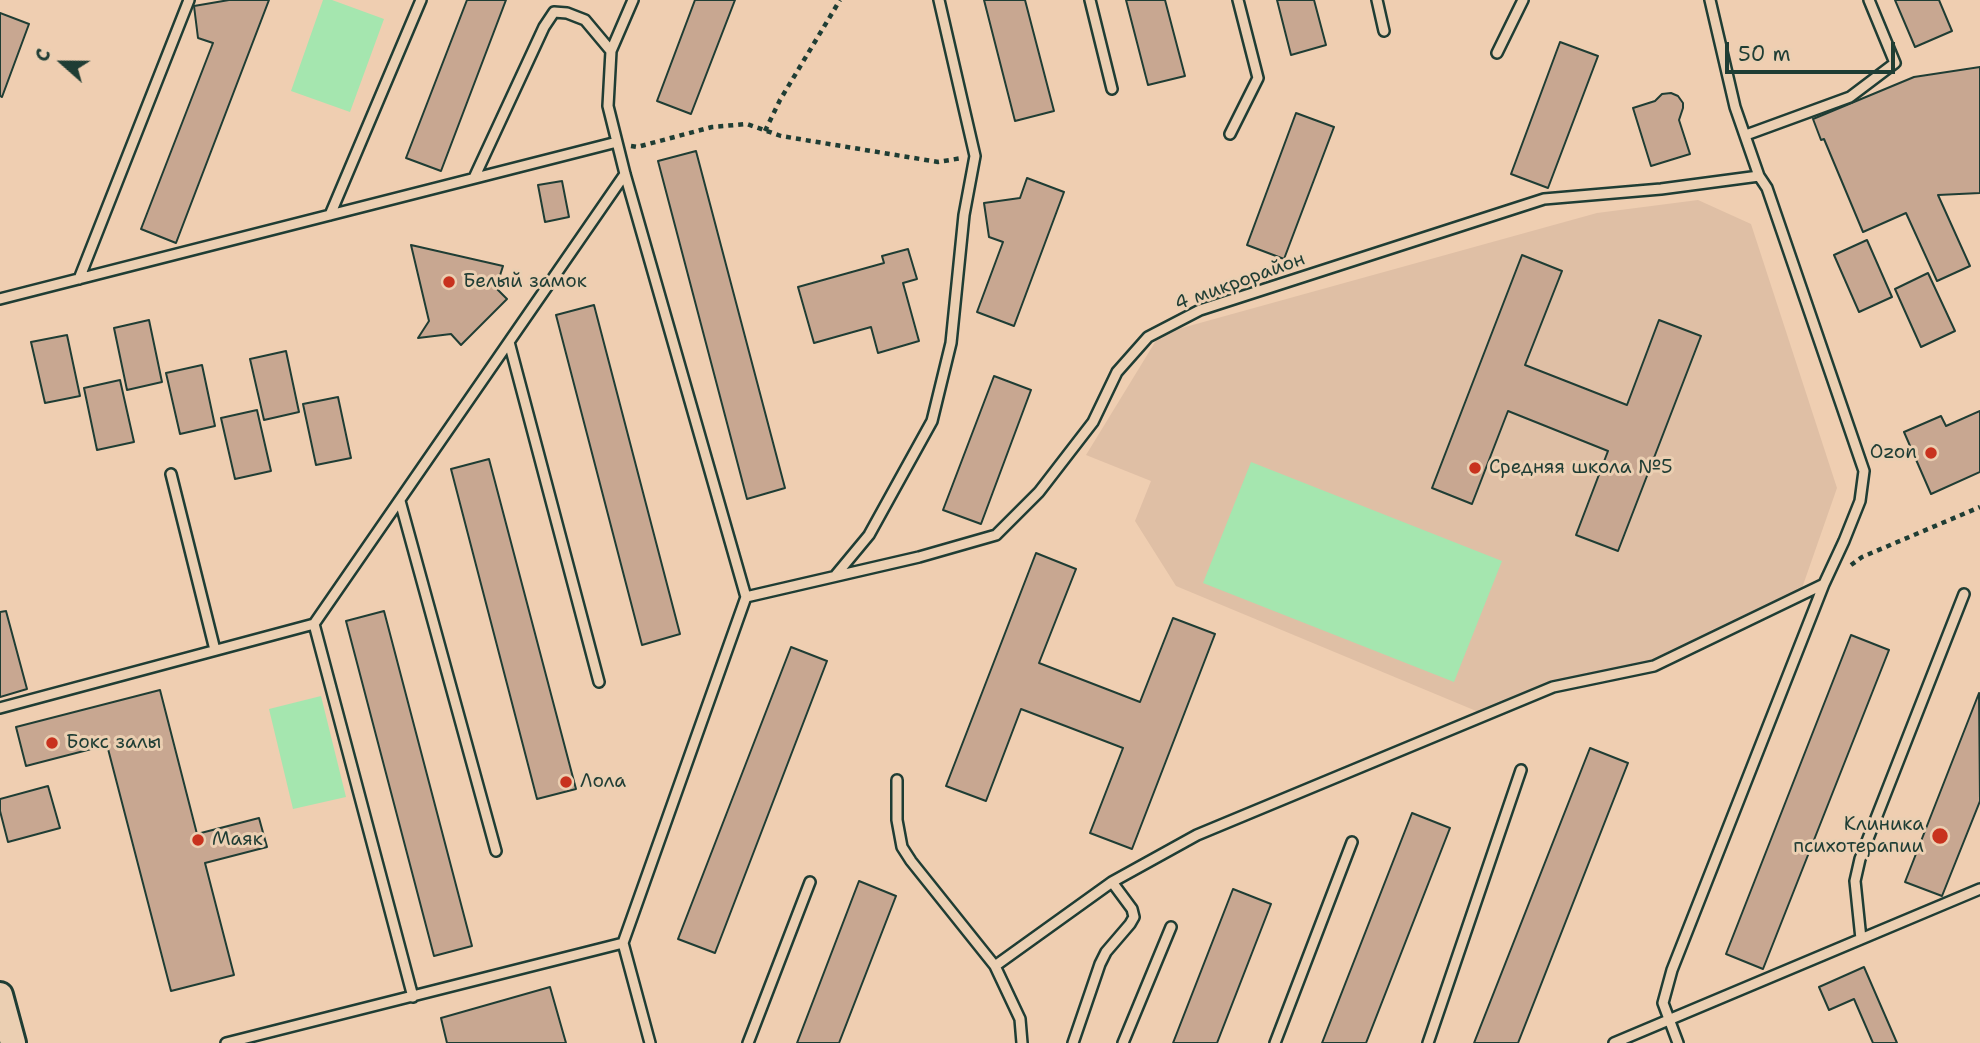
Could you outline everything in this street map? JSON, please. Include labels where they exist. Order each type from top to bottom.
[{"type":"street","points":[[0,995],[13,1043]]},
{"type":"lane","points":[[79,279],[189,0]]},
{"type":"lane","points":[[330,215],[421,0]]},
{"type":"lane","points":[[633,0],[611,51],[608,106],[746,597],[623,943],[650,1043]]},
{"type":"lane","points":[[835,576],[869,535],[932,421],[951,343],[964,215],[975,156],[939,0]]},
{"type":"lane","points":[[1090,0],[1112,89]]},
{"type":"lane","points":[[1230,134],[1258,78],[1238,0]]},
{"type":"lane","points":[[1377,0],[1384,31]]},
{"type":"lane","points":[[1497,53],[1523,0]]},
{"type":"lane","points":[[1678,1043],[1663,1003],[1672,971],[1824,584],[1860,501],[1864,471],[1766,188],[1759,176],[1735,107],[1710,0]]},
{"type":"lane","points":[[1746,135],[1850,97],[1895,63],[1869,0]]},
{"type":"lane","points":[[474,178],[544,27],[554,12],[567,13],[585,20],[611,51]]},
{"type":"lane","points":[[0,299],[617,142]]},
{"type":"lane","points":[[0,708],[314,625],[625,173]]},
{"type":"lane","name":"4 микрорайон","points":[[746,597],[919,557],[996,535],[1039,492],[1086,432],[1117,372],[1148,337],[1200,310],[1544,199],[1661,189],[1759,176]]},
{"type":"lane","points":[[509,342],[599,682]]},
{"type":"lane","points":[[171,474],[215,650]]},
{"type":"lane","points":[[400,500],[496,851]]},
{"type":"lane","points":[[995,967],[1112,882],[1197,835],[1553,687],[1654,666],[1824,584]]},
{"type":"lane","points":[[1861,939],[1855,881],[1860,859],[1964,594]]},
{"type":"lane","points":[[314,625],[413,997]]},
{"type":"lane","points":[[1428,1043],[1521,770]]},
{"type":"lane","points":[[897,780],[897,820],[902,846],[995,967],[1020,1020],[1022,1043]]},
{"type":"lane","points":[[1275,1043],[1352,842]]},
{"type":"lane","points":[[748,1043],[810,882]]},
{"type":"lane","points":[[1073,1043],[1100,964],[1134,917],[1132,909],[1112,882]]},
{"type":"lane","points":[[1614,1043],[1980,889]]},
{"type":"lane","points":[[1123,1043],[1171,927]]},
{"type":"lane","points":[[226,1043],[623,943]]},
{"type":"path","points":[[765,131],[780,100],[840,0]]},
{"type":"path","points":[[617,142],[637,147],[712,127],[747,124],[780,136],[938,162],[975,156]]},
{"type":"path","points":[[1824,584],[1863,557],[1980,507]]},
{"type":"shaded area","name":"Средняя школа №5","points":[[1698,200],[1751,224],[1837,488],[1801,591],[1646,666],[1556,682],[1481,713],[1176,586],[1135,521],[1151,481],[1086,455],[1160,334],[1597,213]]},
{"type":"green space","points":[[323,0],[332,0],[384,19],[350,112],[291,91]]},
{"type":"green space","points":[[1251,462],[1502,561],[1454,682],[1203,583]]},
{"type":"green space","points":[[321,696],[346,797],[293,809],[269,709]]},
{"type":"building","points":[[229,0],[269,0],[176,243],[141,229],[213,43],[198,38],[194,6]]},
{"type":"building","points":[[467,0],[506,0],[441,171],[406,158]]},
{"type":"building","points":[[695,0],[735,0],[691,114],[657,101]]},
{"type":"building","points":[[984,0],[1025,0],[1054,111],[1015,121]]},
{"type":"building","points":[[1126,0],[1165,0],[1185,76],[1148,85]]},
{"type":"building","points":[[1277,0],[1314,0],[1326,45],[1291,55]]},
{"type":"building","points":[[1895,0],[1939,0],[1952,31],[1915,47]]},
{"type":"building","points":[[0,13],[29,24],[2,97],[0,96]]},
{"type":"building","points":[[1560,42],[1598,56],[1548,188],[1511,174]]},
{"type":"building","points":[[1980,67],[1980,193],[1938,195],[1970,266],[1937,281],[1906,213],[1863,232],[1813,119],[1914,77]]},
{"type":"building","points":[[1671,93],[1678,96],[1683,103],[1679,120],[1690,154],[1651,166],[1633,108],[1655,101],[1662,94]]},
{"type":"building","points":[[1296,113],[1334,127],[1284,259],[1247,245]]},
{"type":"building","points":[[696,151],[785,488],[747,499],[658,161]]},
{"type":"building","points":[[1027,178],[1064,192],[1014,326],[977,312],[1003,242],[989,237],[984,203],[1020,198]]},
{"type":"building","points":[[562,181],[569,217],[545,222],[538,185]]},
{"type":"building","points":[[1867,240],[1892,297],[1859,312],[1834,255]]},
{"type":"building","points":[[411,245],[503,266],[496,288],[507,299],[461,345],[451,334],[418,338],[429,321]]},
{"type":"building","points":[[908,249],[917,279],[903,283],[919,341],[878,353],[871,327],[814,343],[798,287],[884,263],[882,256]]},
{"type":"building","points":[[1522,255],[1562,271],[1525,365],[1627,405],[1659,320],[1701,336],[1618,551],[1576,535],[1608,451],[1508,411],[1472,504],[1432,488]]},
{"type":"building","points":[[1928,273],[1955,331],[1921,347],[1895,289]]},
{"type":"building","points":[[594,305],[680,634],[642,645],[556,315]]},
{"type":"building","points":[[149,320],[162,382],[127,390],[114,328]]},
{"type":"building","points":[[67,335],[80,396],[45,403],[31,342]]},
{"type":"building","points":[[286,351],[299,412],[264,420],[250,359]]},
{"type":"building","points":[[202,365],[215,426],[180,434],[166,373]]},
{"type":"building","points":[[994,376],[1031,390],[981,524],[943,510]]},
{"type":"building","points":[[120,380],[134,442],[97,450],[84,388]]},
{"type":"building","points":[[338,397],[351,458],[316,465],[303,404]]},
{"type":"building","points":[[257,410],[271,471],[235,479],[221,418]]},
{"type":"building","points":[[1980,411],[1980,472],[1931,494],[1904,432],[1941,416],[1946,426]]},
{"type":"building","points":[[489,459],[576,789],[537,799],[451,469]]},
{"type":"building","points":[[1036,553],[1076,569],[1039,663],[1140,702],[1173,618],[1215,634],[1132,849],[1090,833],[1123,748],[1021,709],[986,801],[946,786]]},
{"type":"building","points":[[6,611],[27,689],[0,697],[0,612]]},
{"type":"building","points":[[384,611],[472,946],[434,956],[346,621]]},
{"type":"building","points":[[1851,635],[1889,650],[1763,969],[1726,954]]},
{"type":"building","points":[[791,647],[827,661],[715,953],[678,939]]},
{"type":"building","name":"Маяк","points":[[160,690],[197,834],[259,818],[267,847],[205,863],[234,975],[171,991],[107,745],[26,766],[16,727]]},
{"type":"building","points":[[1979,693],[1980,801],[1942,896],[1905,882]]},
{"type":"building","points":[[1590,748],[1628,763],[1518,1043],[1474,1043]]},
{"type":"building","points":[[48,786],[60,828],[8,842],[0,811],[0,799]]},
{"type":"building","points":[[1412,813],[1450,828],[1366,1043],[1322,1043]]},
{"type":"building","points":[[859,881],[896,896],[839,1043],[797,1043]]},
{"type":"building","points":[[1233,889],[1271,904],[1217,1043],[1173,1043]]},
{"type":"building","points":[[1864,967],[1897,1043],[1873,1043],[1854,999],[1829,1010],[1819,987]]},
{"type":"building","points":[[550,987],[566,1043],[447,1043],[441,1018]]},
{"type":"place","name":"Белый замок","points":[[449,282]]},
{"type":"place","name":"Ozon","points":[[1931,453]]},
{"type":"place","name":"Средняя школа №5","points":[[1475,468]]},
{"type":"place","name":"Бокс залы","points":[[52,743]]},
{"type":"place","name":"Лола","points":[[566,782]]},
{"type":"place","name":"Клиника психотерапии","points":[[1940,836]]},
{"type":"place","name":"Маяк","points":[[198,840]]}]
